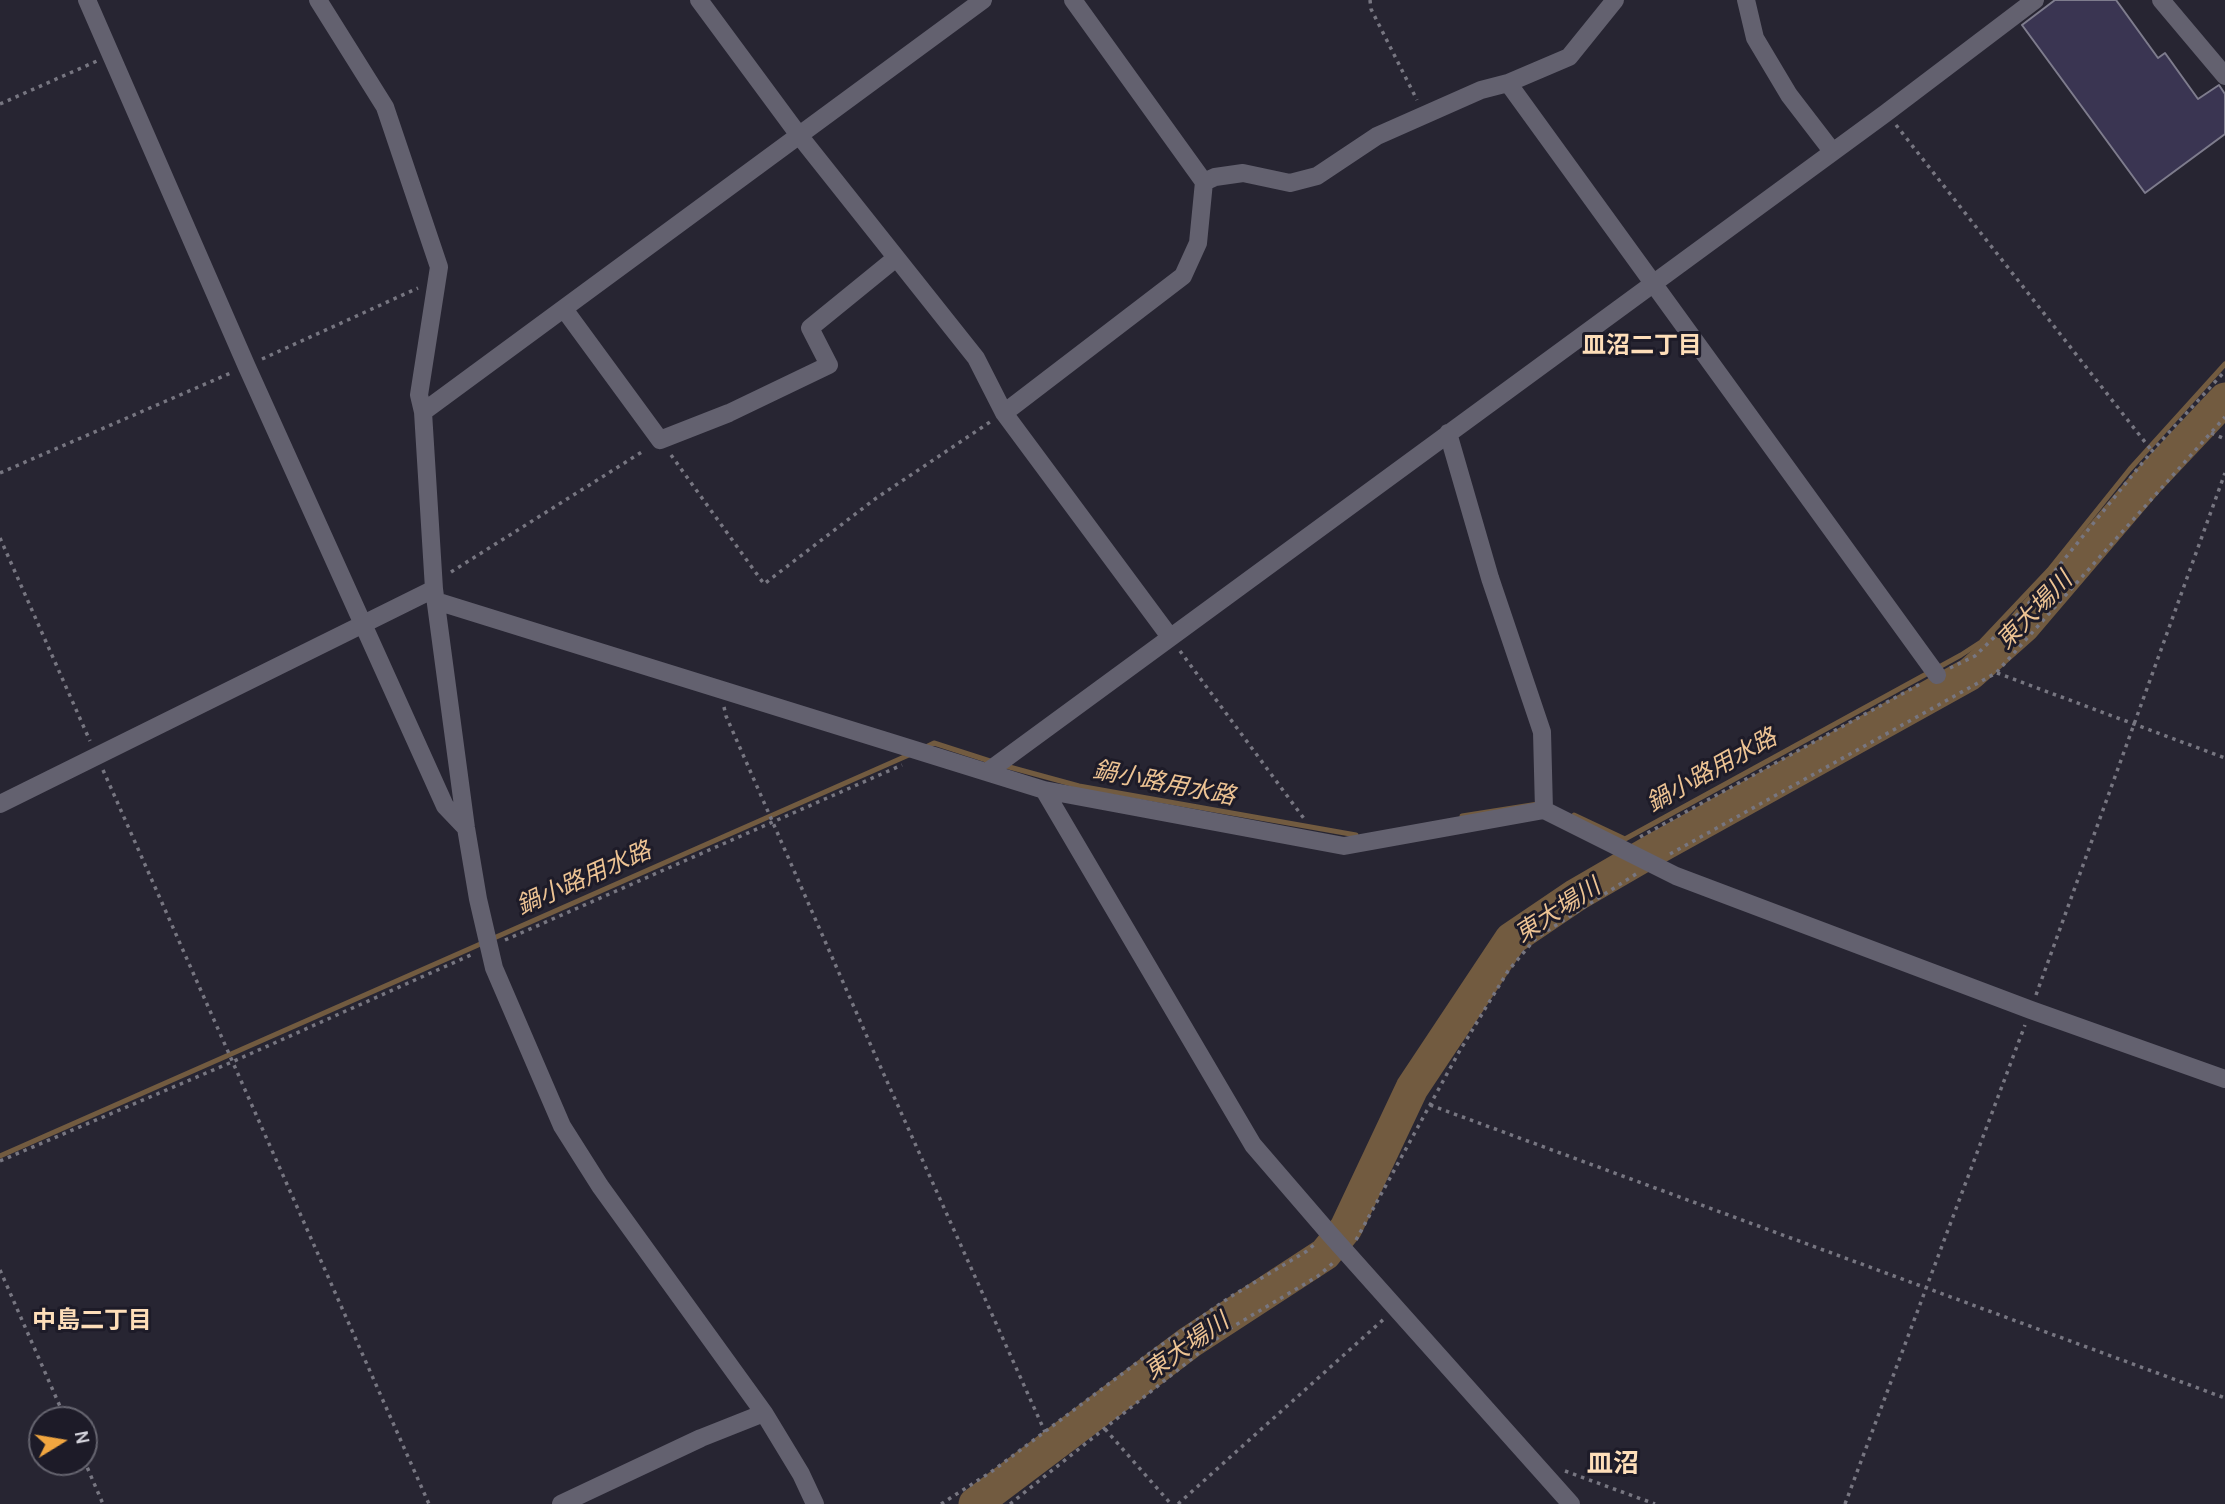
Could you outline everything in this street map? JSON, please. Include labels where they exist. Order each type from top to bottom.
[{"type":"street","points":[[88,0],[247,367],[445,806],[466,828]]},
{"type":"street","points":[[318,0],[385,107],[439,267],[419,395],[423,412],[435,591],[466,828],[494,968],[562,1126],[600,1186],[764,1413],[816,1504]]},
{"type":"street","points":[[699,0],[798,134],[976,358],[1004,412],[1170,637]]},
{"type":"street","points":[[423,412],[983,0]]},
{"type":"street","points":[[1004,412],[1183,276],[1198,243],[1204,182],[1073,0]]},
{"type":"street","points":[[1204,182],[1215,177],[1242,173],[1290,183],[1317,176],[1377,136],[1481,90],[1508,83],[1569,57],[1615,0]]},
{"type":"street","points":[[1746,0],[1755,38],[1789,95],[1832,151]]},
{"type":"street","points":[[987,772],[1886,113],[2035,0]]},
{"type":"street","points":[[2161,0],[2225,76]]},
{"type":"street","points":[[1508,83],[1937,675]]},
{"type":"street","points":[[564,309],[660,440],[729,413],[828,365],[810,328],[896,258]]},
{"type":"street","points":[[1448,433],[1490,578],[1542,732],[1544,810]]},
{"type":"street","points":[[0,804],[362,624],[435,591],[721,690],[1044,790],[1345,846],[1544,810],[1689,881],[2031,1010],[2225,1079]]},
{"type":"street","points":[[1044,790],[1253,1145],[1571,1504]]},
{"type":"street","points":[[561,1504],[701,1438],[764,1413]]},
{"type":"path","points":[[1370,0],[1371,9],[1424,114]]},
{"type":"path","points":[[0,104],[112,55]]},
{"type":"path","points":[[1886,113],[2152,450]]},
{"type":"path","points":[[0,473],[247,367],[423,286],[437,286]]},
{"type":"path","points":[[1619,848],[1975,656],[2028,604],[2152,450],[2225,370]]},
{"type":"path","points":[[435,591],[660,440],[764,584],[875,499],[1004,412]]},
{"type":"path","points":[[1010,1504],[1229,1329],[1318,1276],[1347,1252],[1366,1224],[1507,971],[1536,938],[1652,864],[1996,673],[2225,417]]},
{"type":"path","points":[[2211,432],[2225,439]]},
{"type":"path","points":[[1845,1504],[2031,1010],[2225,473]]},
{"type":"path","points":[[0,538],[429,1504]]},
{"type":"path","points":[[1170,637],[1321,841]]},
{"type":"path","points":[[1996,673],[2225,758]]},
{"type":"path","points":[[721,690],[726,716],[1045,1432]]},
{"type":"path","points":[[0,1161],[232,1062],[926,754]]},
{"type":"path","points":[[1430,1105],[2225,1398]]},
{"type":"path","points":[[941,1504],[991,1472],[1230,1297],[1307,1251],[1328,1232]]},
{"type":"path","points":[[0,1270],[60,1406]]},
{"type":"path","points":[[1178,1504],[1397,1308]]},
{"type":"path","points":[[1105,1429],[1171,1504]]},
{"type":"path","points":[[1530,1458],[1655,1504]]},
{"type":"path","points":[[91,1476],[103,1504]]},
{"type":"building","points":[[2055,0],[2116,0],[2158,58],[2165,53],[2198,99],[2219,85],[2225,94],[2225,134],[2145,193],[2022,25]]},
{"type":"waterway","name":"鍋小路用水路","points":[[1574,815],[1625,839],[1981,642],[2049,570],[2130,469],[2225,364]]},
{"type":"waterway","name":"東大場川","points":[[975,1504],[1190,1342],[1325,1254],[1346,1228],[1412,1088],[1511,939],[1576,895],[1657,848],[1970,674],[2023,627],[2145,484],[2225,399]]},
{"type":"waterway","name":"鍋小路用水路","points":[[926,747],[934,743],[993,762]]},
{"type":"waterway","name":"鍋小路用水路","points":[[0,1156],[911,754]]},
{"type":"waterway","name":"鍋小路用水路","points":[[1002,765],[1079,786],[1356,835]]},
{"type":"waterway","name":"鍋小路用水路","points":[[1462,816],[1538,804]]},
{"type":"district","name":"皿沼二丁目","points":[[1642,346]]},
{"type":"district","name":"中島二丁目","points":[[92,1321]]},
{"type":"district","name":"皿沼","points":[[1613,1465]]}]
